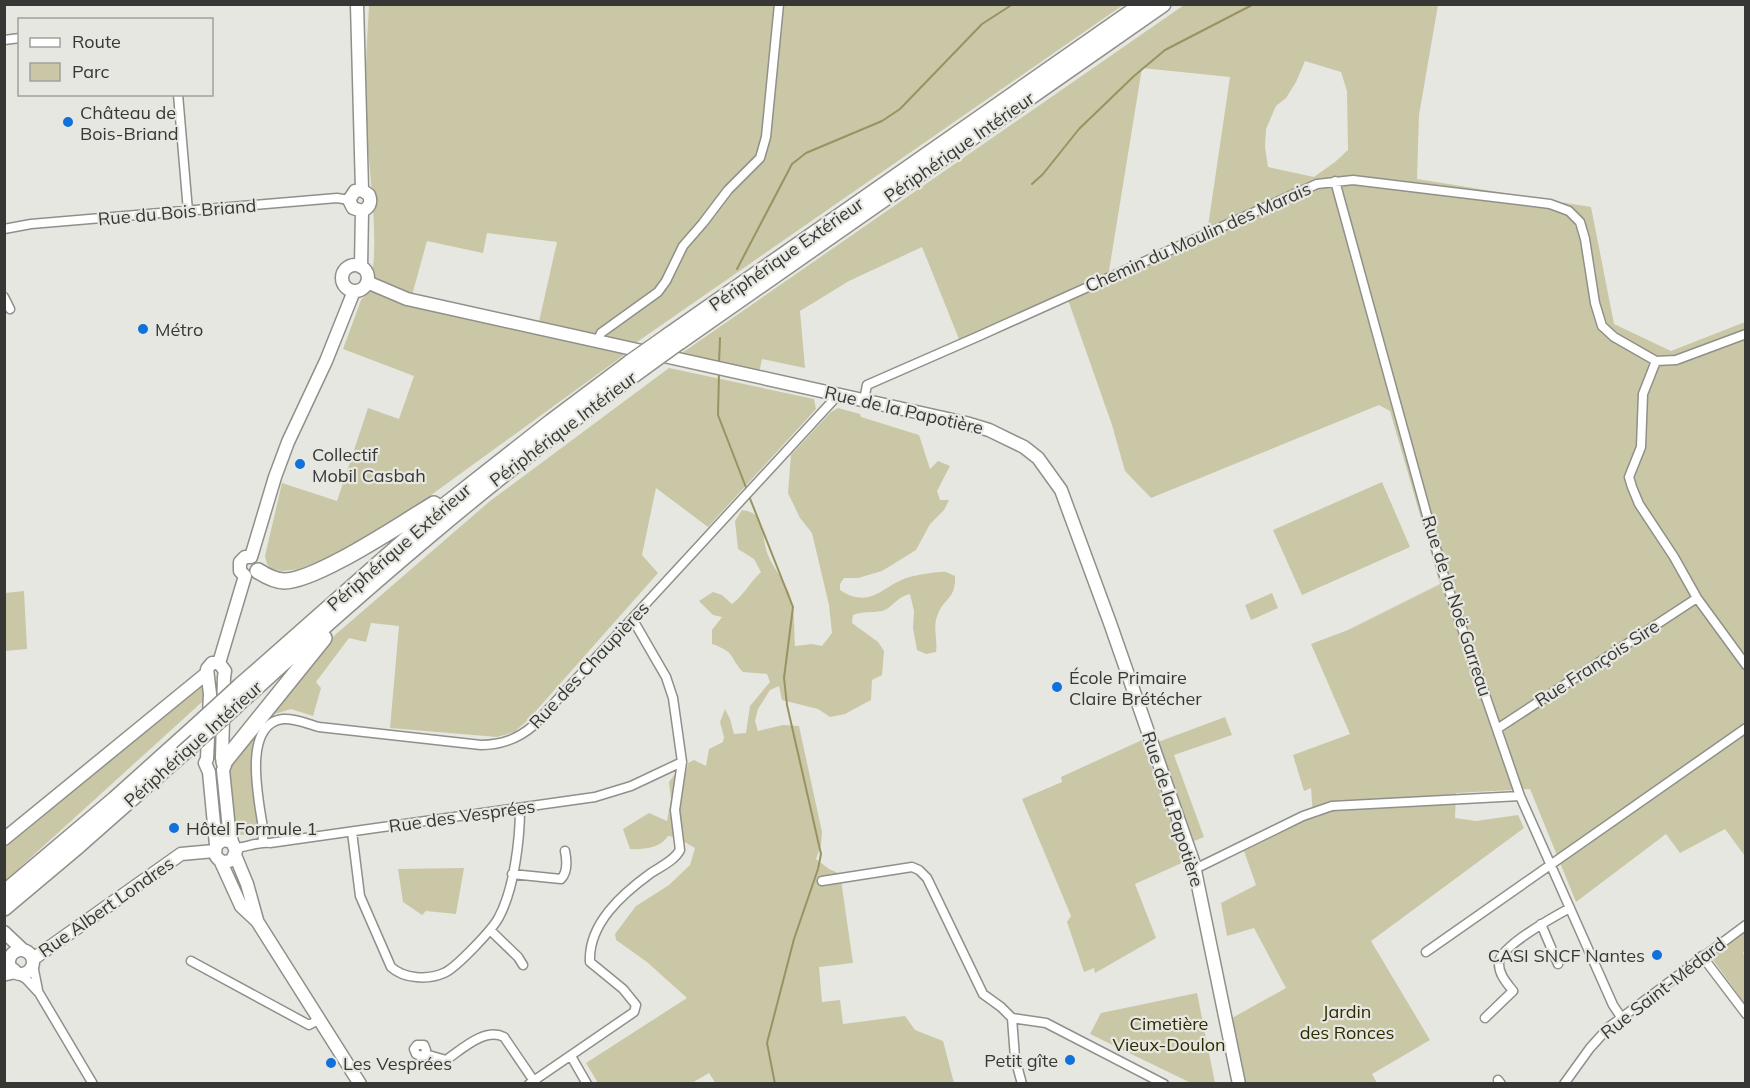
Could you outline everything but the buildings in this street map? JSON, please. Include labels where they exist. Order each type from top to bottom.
[{"type":"highway","name":"Périphérique Extérieur","points":[[674,339],[1143,4]]},
{"type":"highway","name":"Périphérique Intérieur","points":[[4,908],[11,892],[182,754],[349,603],[434,530],[637,365],[1163,4]]},
{"type":"highway","name":"Périphérique Extérieur","points":[[11,892],[389,553],[461,492],[637,365]]},
{"type":"highway","points":[[252,573],[285,581],[311,575],[418,514],[449,493],[461,492]]},
{"type":"highway","points":[[223,764],[313,650],[345,616],[349,603]]},
{"type":"street","points":[[357,4],[362,190]]},
{"type":"street","points":[[597,342],[601,333],[658,292],[683,246],[728,190],[760,158],[765,137],[779,4]]},
{"type":"street","points":[[178,96],[188,211]]},
{"type":"street","name":"Chemin du Moulin des Marais","points":[[864,400],[867,385],[1317,184],[1335,180],[1384,183],[1550,204],[1569,211],[1580,222],[1586,240],[1595,303],[1602,326],[1614,337],[1656,361]]},
{"type":"street","name":"Rue de la Noë Garreau","points":[[1335,180],[1442,570],[1520,796],[1612,1005],[1621,1017]]},
{"type":"street","points":[[362,190],[369,195],[370,202],[368,208],[362,211],[352,208],[349,200],[355,191],[362,190]]},
{"type":"street","name":"Rue du Bois Briand","points":[[4,229],[31,224],[337,198],[349,200]]},
{"type":"street","points":[[251,557],[288,442],[326,361],[354,291],[363,288],[367,282],[367,275],[361,267],[362,211]]},
{"type":"street","points":[[354,291],[345,285],[343,276],[351,266],[361,267]]},
{"type":"street","name":"Rue de la Papotière","points":[[367,282],[407,299],[838,394],[989,430],[1024,447],[1038,458],[1061,490],[1110,623],[1195,869],[1239,1083]]},
{"type":"street","points":[[4,297],[10,309]]},
{"type":"street","points":[[1746,334],[1676,360],[1656,361],[1643,394],[1641,447],[1629,477],[1639,504],[1674,557],[1697,598],[1746,665]]},
{"type":"street","name":"Rue des Chaupières","points":[[262,842],[264,834],[256,756],[262,734],[273,722],[283,719],[295,720],[319,727],[481,745],[507,742],[519,737],[534,725],[633,620],[838,394]]},
{"type":"street","points":[[219,663],[258,562],[251,557],[245,558],[240,562],[240,571],[252,573]]},
{"type":"street","name":"Rue François Sire","points":[[1497,729],[1697,598]]},
{"type":"street","points":[[425,1054],[446,1060],[487,1035],[499,1034],[504,1036],[533,1082],[634,1012],[636,1005],[623,989],[590,962],[595,932],[604,916],[640,882],[675,857],[680,850],[675,810],[682,762],[670,689],[633,620]]},
{"type":"street","points":[[257,921],[234,848],[223,764],[225,667],[219,663],[212,663],[207,669],[210,694],[206,768],[217,852],[241,906],[257,921],[360,1083]]},
{"type":"street","points":[[208,676],[216,681],[224,677]]},
{"type":"street","points":[[4,839],[208,676]]},
{"type":"street","points":[[1426,952],[1746,728]]},
{"type":"street","points":[[207,759],[216,755],[223,764]]},
{"type":"street","name":"Rue des Vesprées","points":[[234,848],[255,846],[262,842],[270,843],[352,832],[595,797],[631,786],[682,762]]},
{"type":"street","points":[[208,772],[215,774],[223,764]]},
{"type":"street","points":[[1195,869],[1303,816],[1332,806],[1520,796]]},
{"type":"street","points":[[352,832],[360,896],[387,959],[398,974],[409,977],[435,975],[444,973],[453,967],[499,918],[513,873],[520,808]]},
{"type":"street","points":[[217,852],[223,840],[234,848]]},
{"type":"street","points":[[217,852],[229,861],[234,848]]},
{"type":"street","name":"Rue Albert Londres","points":[[29,958],[181,854],[217,852]]},
{"type":"street","points":[[513,873],[561,879],[564,876],[567,861],[565,852]]},
{"type":"street","points":[[822,881],[912,867],[920,870],[927,878],[983,994],[1012,1018],[1046,1023],[1164,1083]]},
{"type":"street","points":[[1485,1018],[1513,991],[1502,976],[1499,962],[1503,953],[1541,924],[1570,908]]},
{"type":"street","points":[[1541,924],[1558,964]]},
{"type":"street","name":"Rue Saint-Médard","points":[[1564,1083],[1598,1037],[1621,1017],[1746,925]]},
{"type":"street","points":[[490,930],[518,957],[523,965]]},
{"type":"street","points":[[4,932],[29,958],[39,993]]},
{"type":"street","points":[[4,939],[11,969],[26,979],[39,993],[92,1083]]},
{"type":"street","points":[[11,969],[15,952],[29,958]]},
{"type":"street","points":[[1702,956],[1746,1014]]},
{"type":"street","points":[[11,969],[25,973],[29,958]]},
{"type":"street","points":[[191,961],[309,1025],[320,1019]]},
{"type":"street","points":[[1012,1018],[1015,1058],[1022,1083]]},
{"type":"street","points":[[571,1056],[587,1083]]},
{"type":"green space","points":[[369,5],[1123,5],[637,342],[624,355],[391,524],[322,560],[299,569],[283,571],[271,569],[265,556],[282,483],[337,501],[368,408],[399,419],[414,376],[343,349],[361,300],[369,288],[373,268],[374,217],[365,109]],"holes":[[[487,233],[557,242],[536,335],[409,306],[427,241],[483,253]]]},
{"type":"green space","name":"Jardin des Ronces","points":[[1184,5],[1438,5],[1419,115],[1417,179],[1591,207],[1614,324],[1671,351],[1745,322],[1745,856],[1725,829],[1680,853],[1666,834],[1576,902],[1530,789],[1456,793],[1455,818],[1476,821],[1518,815],[1524,828],[1371,941],[1430,1040],[1372,1074],[1377,1083],[1245,1083],[1232,1018],[1286,988],[1254,928],[1227,936],[1221,903],[1256,885],[1244,851],[1313,815],[1311,788],[1304,791],[1293,755],[1350,734],[1311,644],[1348,630],[1440,584],[1390,411],[1379,405],[1151,498],[1125,471],[1112,425],[1067,297],[961,344],[922,247],[849,281],[800,311],[805,368],[762,359],[759,373],[682,353]],"holes":[[[1305,61],[1341,72],[1347,91],[1348,150],[1314,177],[1268,167],[1265,147],[1266,129],[1276,106],[1286,98]],[[1142,68],[1230,77],[1207,233],[1108,277]]]},
{"type":"green space","points":[[669,368],[814,399],[816,409],[708,527],[656,488],[642,555],[658,573],[527,721],[514,732],[497,737],[390,728],[399,626],[371,623],[366,642],[349,638],[316,682],[321,688],[313,716],[291,709],[275,714],[263,726],[255,743],[259,829],[257,834],[239,835],[235,833],[228,769],[240,749],[335,635],[490,501]]},
{"type":"green space","points":[[838,408],[919,435],[930,469],[938,461],[950,466],[937,491],[940,500],[949,500],[944,510],[930,524],[916,550],[882,571],[858,578],[844,578],[840,584],[840,590],[859,598],[867,597],[907,578],[943,572],[955,576],[954,589],[936,619],[936,652],[926,654],[917,650],[913,628],[914,611],[910,594],[882,611],[853,615],[852,623],[878,642],[884,651],[882,675],[872,680],[871,700],[845,714],[830,717],[818,709],[782,700],[779,686],[770,690],[758,709],[755,721],[758,731],[783,725],[799,726],[822,832],[821,845],[816,859],[838,873],[841,880],[853,963],[819,967],[822,1002],[840,1000],[843,1024],[905,1016],[915,1030],[943,1041],[954,1083],[716,1084],[709,1073],[692,1083],[598,1083],[586,1063],[687,998],[647,962],[616,940],[615,934],[636,906],[669,885],[690,865],[695,848],[676,837],[668,836],[656,846],[630,849],[623,829],[649,813],[667,821],[671,799],[669,782],[675,774],[686,772],[688,763],[694,760],[706,766],[709,749],[723,742],[720,722],[725,709],[734,734],[746,733],[750,706],[770,682],[767,674],[743,672],[729,653],[712,644],[712,630],[722,617],[713,615],[699,601],[713,592],[722,595],[732,604],[761,572],[754,559],[738,549],[735,521],[742,510],[751,512],[758,518],[767,553],[789,592],[793,611],[795,646],[812,644],[822,646],[832,633],[829,605],[812,533],[800,518],[788,493],[791,455],[831,412]]},
{"type":"green space","points":[[1382,482],[1410,547],[1302,595],[1273,530]]},
{"type":"green space","points":[[24,591],[27,649],[5,651],[5,593]]},
{"type":"green space","points":[[1272,593],[1278,608],[1251,620],[1245,605]]},
{"type":"green space","points":[[203,679],[213,692],[5,881],[5,843]]},
{"type":"green space","points":[[1225,717],[1232,735],[1174,755],[1204,837],[1194,841],[1158,742]]},
{"type":"green space","points":[[1142,740],[1186,861],[1135,884],[1156,938],[1095,973],[1094,968],[1084,972],[1067,922],[1071,916],[1022,799],[1062,782],[1061,777]]},
{"type":"green space","points":[[464,868],[456,914],[426,911],[422,915],[403,902],[398,869]]},
{"type":"green space","points":[[1745,931],[1745,951],[1743,953],[1745,957],[1745,1004],[1711,957]]},
{"type":"green space","name":"Cimetière Vieux-Doulon","points":[[1197,993],[1215,1083],[1191,1083],[1090,1034],[1101,1013]]},
{"type":"waterway","points":[[737,269],[792,164],[806,153],[882,121],[900,109],[982,24],[1013,4]]},
{"type":"waterway","points":[[1032,184],[1043,174],[1079,129],[1134,76],[1165,50],[1254,4]]},
{"type":"waterway","points":[[719,364],[720,338]]},
{"type":"waterway","points":[[719,373],[718,415],[747,490]]},
{"type":"waterway","points":[[749,496],[793,607],[784,678],[787,705],[821,854],[794,939],[767,1043],[775,1084]]},
{"type":"place","name":"Château de Bois-Briand","points":[[68,122]]},
{"type":"place","name":"Métro","points":[[143,329]]},
{"type":"place","name":"Collectif Mobil Casbah","points":[[300,464]]},
{"type":"place","name":"École Primaire Claire Brétécher","points":[[1057,687]]},
{"type":"place","name":"Hôtel Formule 1","points":[[174,828]]},
{"type":"place","name":"CASI SNCF Nantes","points":[[1657,955]]},
{"type":"place","name":"Petit gîte","points":[[1070,1060]]},
{"type":"place","name":"Les Vesprées","points":[[331,1063]]}]
